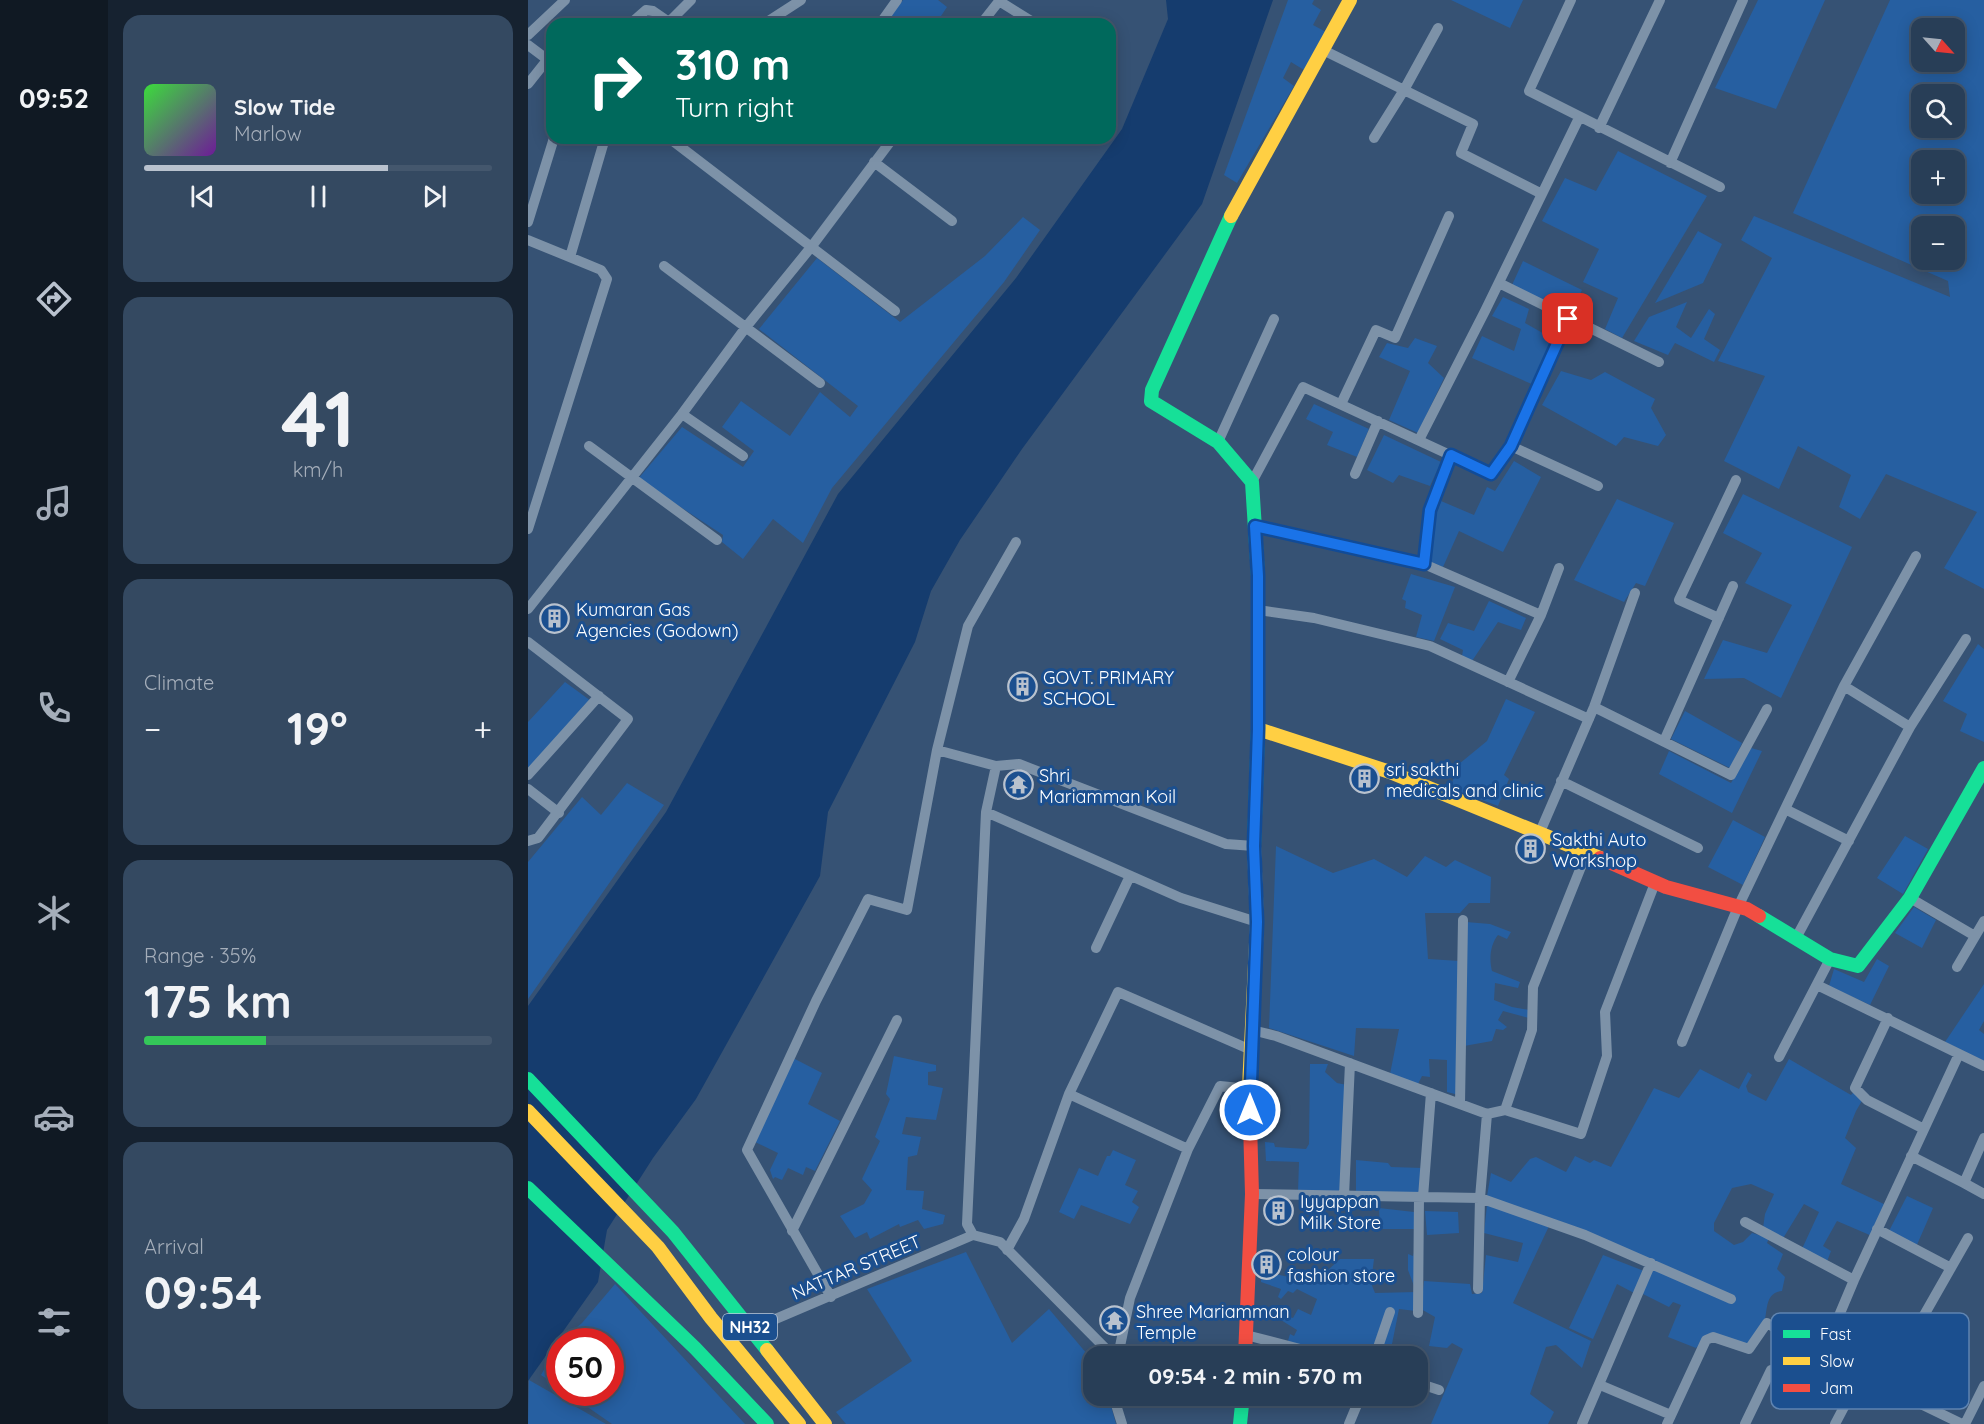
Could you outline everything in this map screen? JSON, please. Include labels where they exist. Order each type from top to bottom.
[{"type":"main road","points":[[1245,1346],[1252,1194],[1249,1089],[1257,922],[1254,846],[1258,729],[1258,610],[1252,482],[1218,442],[1151,401],[1152,390],[1226,226],[1350,0]]},
{"type":"main road","points":[[1258,729],[1390,772],[1540,832],[1655,883],[1747,909],[1830,959],[1858,966],[1910,898],[1984,768]]},
{"type":"main road","name":"NH32","points":[[528,1079],[673,1232],[825,1424]]},
{"type":"main road","name":"NH32","points":[[528,1111],[658,1247],[711,1318],[799,1424]]},
{"type":"main road","points":[[528,1188],[633,1287],[767,1424]]},
{"type":"main road","points":[[1240,1406],[1240,1424]]},
{"type":"street","points":[[528,35],[565,0]]},
{"type":"street","points":[[673,18],[691,0]]},
{"type":"street","points":[[773,18],[801,0]]},
{"type":"street","points":[[884,18],[897,0]]},
{"type":"street","points":[[986,18],[1000,0],[1027,18]]},
{"type":"street","points":[[1570,0],[1529,91],[1720,187]]},
{"type":"street","points":[[1599,128],[1660,0]]},
{"type":"street","points":[[1670,163],[1738,2]]},
{"type":"street","points":[[637,18],[646,10],[653,11],[663,18]]},
{"type":"street","points":[[1374,138],[1438,28]]},
{"type":"street","points":[[528,45],[546,59]]},
{"type":"street","points":[[1323,50],[1473,124],[1461,153],[1542,194]]},
{"type":"street","points":[[528,84],[546,66]]},
{"type":"street","points":[[1419,440],[1579,118]]},
{"type":"street","points":[[528,222],[552,144]]},
{"type":"street","points":[[570,257],[603,144]]},
{"type":"street","points":[[677,144],[895,311]]},
{"type":"street","points":[[528,609],[682,414],[746,327],[812,246],[888,144]]},
{"type":"street","points":[[874,162],[952,221]]},
{"type":"street","points":[[1341,404],[1376,330],[1395,338],[1449,216]]},
{"type":"street","points":[[528,240],[604,272],[606,286],[528,529]]},
{"type":"street","points":[[664,266],[820,383]]},
{"type":"street","points":[[1499,283],[1659,362]]},
{"type":"street","points":[[1218,442],[1274,319]]},
{"type":"street","points":[[1252,482],[1303,387],[1491,474],[1511,446],[1568,319]]},
{"type":"street","points":[[682,414],[743,456]]},
{"type":"street","points":[[1355,474],[1378,421]]},
{"type":"street","points":[[589,446],[717,540]]},
{"type":"street","points":[[1511,446],[1598,486]]},
{"type":"street","points":[[1424,564],[1430,510],[1451,455]]},
{"type":"street","points":[[1719,618],[1679,600],[1736,480]]},
{"type":"street","points":[[1255,526],[1424,564],[1541,615]]},
{"type":"street","points":[[831,1297],[747,1150],[816,1001],[868,899],[907,910],[937,750],[968,626],[1016,542]]},
{"type":"street","points":[[1682,1042],[1738,907],[1844,686],[1916,556]]},
{"type":"street","points":[[1508,681],[1541,615],[1559,568]]},
{"type":"street","points":[[1664,741],[1733,586]]},
{"type":"street","points":[[1540,832],[1589,720],[1635,593]]},
{"type":"street","points":[[1258,610],[1314,618],[1430,646],[1589,720]]},
{"type":"street","points":[[1796,938],[1910,727],[1966,639]]},
{"type":"street","points":[[528,642],[625,716],[626,724],[559,813],[538,838],[528,841]]},
{"type":"street","points":[[1844,686],[1910,727]]},
{"type":"street","points":[[528,775],[599,696]]},
{"type":"street","points":[[1594,707],[1731,774],[1767,709]]},
{"type":"street","points":[[937,750],[996,766],[1019,764],[1226,844],[1254,846]]},
{"type":"street","points":[[996,766],[986,812],[967,1224],[973,1235],[1000,1242],[1103,1346]]},
{"type":"street","points":[[1561,781],[1698,848]]},
{"type":"street","points":[[528,789],[559,813]]},
{"type":"street","points":[[1785,809],[1849,842]]},
{"type":"street","points":[[986,812],[1181,898],[1257,922]]},
{"type":"street","points":[[1505,1110],[1532,1030],[1533,987],[1587,852]]},
{"type":"street","points":[[1096,948],[1130,876]]},
{"type":"street","points":[[1252,1030],[1350,1063],[1487,1114],[1505,1110],[1581,1134],[1607,1056],[1605,1012],[1655,883]]},
{"type":"street","points":[[1910,898],[1975,936]]},
{"type":"street","points":[[1460,1104],[1463,920]]},
{"type":"street","points":[[1957,967],[1984,921]]},
{"type":"street","points":[[1779,1057],[1830,959]]},
{"type":"street","points":[[1818,985],[1984,1066]]},
{"type":"street","points":[[1007,1250],[1024,1219],[1069,1094],[1118,992],[1251,1050]]},
{"type":"street","points":[[1888,1018],[1855,1088],[1868,1100],[1924,1129]]},
{"type":"street","points":[[792,1231],[897,1020]]},
{"type":"street","points":[[1840,1313],[1959,1054]]},
{"type":"street","points":[[1344,1196],[1350,1063]]},
{"type":"street","points":[[1120,1346],[1130,1298],[1188,1149],[1220,1086],[1249,1089]]},
{"type":"street","points":[[1418,1313],[1421,1197],[1431,1093]]},
{"type":"street","points":[[1069,1094],[1188,1149]]},
{"type":"street","points":[[1478,1288],[1480,1198],[1487,1114]]},
{"type":"street","points":[[1964,1183],[1984,1138]]},
{"type":"street","points":[[1911,1156],[1984,1194]]},
{"type":"street","points":[[1252,1194],[1480,1198],[1585,1235],[1731,1299]]},
{"type":"street","points":[[1745,1222],[1854,1280]]},
{"type":"street","points":[[1877,1229],[1950,1268]]},
{"type":"street","name":"NATTAR STREET","points":[[752,1329],[973,1235]]},
{"type":"street","points":[[1925,1313],[1968,1238]]},
{"type":"street","points":[[1582,1424],[1651,1263]]},
{"type":"street","points":[[1378,1346],[1390,1312]]},
{"type":"street","points":[[1600,1385],[1669,1420],[1708,1337],[1749,1349],[1767,1323],[1771,1325]]},
{"type":"street","points":[[1246,1335],[1288,1346]]},
{"type":"street","points":[[1745,1424],[1771,1370]]},
{"type":"street","points":[[1428,1386],[1439,1390]]},
{"type":"street","points":[[1934,1409],[1964,1424],[1984,1386]]},
{"type":"street","points":[[1116,1406],[1122,1424]]},
{"type":"street","points":[[1349,1424],[1356,1406]]},
{"type":"street","points":[[1835,1424],[1843,1409]]},
{"type":"shaded area","points":[[903,0],[938,0],[947,7],[941,16],[944,18],[890,18]]},
{"type":"shaded area","points":[[1166,0],[1273,0],[1202,204],[1022,449],[960,540],[931,591],[915,642],[828,812],[820,876],[696,1099],[653,1158],[607,1230],[598,1282],[565,1328],[546,1328],[546,1356],[528,1381],[528,1006],[666,812],[838,494],[1016,278],[1111,144],[1116,144],[1116,137],[1122,129],[1168,19]]},
{"type":"shaded area","points":[[1288,0],[1314,0],[1312,4],[1321,10],[1313,25],[1326,32],[1304,70],[1291,62],[1283,78],[1294,86],[1237,183],[1224,175]]},
{"type":"shaded area","points":[[1451,0],[1523,0],[1510,28]]},
{"type":"shaded area","points":[[1758,0],[1825,0],[1776,109],[1715,88]]},
{"type":"shaded area","points":[[1890,0],[1984,0],[1984,589],[1944,568],[1977,512],[1886,474],[1860,519],[1839,507],[1851,475],[1798,446],[1779,489],[1724,461],[1765,376],[1718,361],[1772,258],[1741,240],[1754,216],[1950,297],[1948,281],[1923,270],[1965,270],[1965,216],[1911,216],[1911,265],[1793,213]]},
{"type":"shaded area","points":[[1618,151],[1707,196],[1622,338],[1605,329],[1618,298],[1583,282],[1599,249],[1542,221],[1565,178],[1596,191]]},
{"type":"shaded area","points":[[1023,217],[1040,230],[1004,282],[832,488],[803,543],[773,519],[743,559],[722,542],[723,535],[638,479],[682,427],[743,467],[754,451],[722,427],[741,401],[790,436],[820,392],[850,417],[858,406],[759,329],[817,258],[900,322],[985,256]]},
{"type":"shaded area","points":[[1698,231],[1722,244],[1703,283],[1655,303]]},
{"type":"shaded area","points":[[1523,261],[1582,290],[1570,314],[1512,285]]},
{"type":"shaded area","points":[[1503,297],[1529,309],[1525,323],[1555,340],[1534,385],[1472,358],[1482,336],[1514,351],[1521,329],[1492,316]]},
{"type":"shaded area","points":[[1687,302],[1676,327],[1691,338],[1709,309],[1715,314],[1704,339],[1720,350],[1714,362],[1675,343],[1668,355],[1634,341],[1649,317]]},
{"type":"shaded area","points":[[1415,338],[1437,346],[1428,363],[1444,378],[1418,433],[1389,420],[1410,371],[1379,357],[1387,343],[1408,348]]},
{"type":"shaded area","points":[[1561,371],[1591,380],[1605,372],[1655,399],[1651,408],[1666,435],[1658,446],[1624,437],[1616,446],[1542,405]]},
{"type":"shaded area","points":[[1314,404],[1369,429],[1357,457],[1327,445],[1333,432],[1306,419]]},
{"type":"shaded area","points":[[1384,435],[1441,462],[1430,486],[1399,475],[1393,483],[1367,470]]},
{"type":"shaded area","points":[[1514,461],[1541,477],[1503,552],[1459,531],[1443,567],[1428,561],[1434,520],[1441,501],[1474,515],[1487,487],[1495,491]]},
{"type":"shaded area","points":[[1743,494],[1852,547],[1781,698],[1744,678],[1704,679],[1723,640],[1767,653],[1792,605],[1745,583],[1762,553],[1723,533]]},
{"type":"shaded area","points":[[1617,499],[1674,523],[1645,586],[1636,583],[1624,602],[1574,580]]},
{"type":"shaded area","points":[[1411,574],[1455,587],[1434,641],[1416,637],[1422,615],[1405,608],[1406,601],[1402,599]]},
{"type":"shaded area","points":[[1489,601],[1526,618],[1521,630],[1498,622],[1472,661],[1462,656],[1463,650],[1440,639],[1448,623],[1474,631]]},
{"type":"shaded area","points":[[1978,644],[1984,649],[1984,742],[1960,731],[1967,714],[1943,701]]},
{"type":"shaded area","points":[[565,682],[591,701],[528,773],[528,722]]},
{"type":"shaded area","points":[[1506,699],[1535,712],[1504,775],[1509,779],[1498,806],[1450,788],[1459,764],[1487,741]]},
{"type":"shaded area","points":[[1685,711],[1742,743],[1730,768],[1671,739]]},
{"type":"shaded area","points":[[1751,748],[1762,751],[1732,813],[1659,774],[1669,751],[1731,783]]},
{"type":"shaded area","points":[[627,783],[664,805],[528,999],[528,862],[582,797],[601,815]]},
{"type":"shaded area","points":[[1733,820],[1765,837],[1743,885],[1708,867]]},
{"type":"shaded area","points":[[1905,836],[1928,849],[1903,894],[1877,878]]},
{"type":"shaded area","points":[[1276,846],[1333,873],[1374,859],[1407,877],[1425,856],[1446,867],[1455,860],[1491,877],[1490,903],[1469,903],[1460,913],[1425,913],[1428,959],[1460,961],[1459,1095],[1447,1092],[1447,1060],[1429,1059],[1430,1077],[1422,1076],[1418,1084],[1390,1074],[1399,1029],[1356,1028],[1354,1056],[1269,1028]]},
{"type":"shaded area","points":[[1914,907],[1936,920],[1922,948],[1895,933]]},
{"type":"shaded area","points":[[1466,922],[1490,924],[1511,932],[1507,939],[1498,935],[1495,939],[1490,957],[1491,966],[1492,971],[1520,982],[1518,988],[1495,983],[1494,1000],[1529,1010],[1529,1018],[1503,1011],[1498,1020],[1507,1027],[1503,1030],[1496,1029],[1492,1041],[1464,1046]]},
{"type":"shaded area","points":[[1877,959],[1889,966],[1870,1005],[1829,986],[1834,969],[1864,982]]},
{"type":"shaded area","points":[[1984,984],[1984,1021],[1979,1030],[1984,1034],[1984,1061],[1945,1042]]},
{"type":"shaded area","points":[[894,1056],[936,1065],[936,1071],[928,1072],[928,1085],[943,1088],[936,1120],[906,1117],[902,1134],[921,1137],[917,1155],[908,1157],[906,1190],[924,1191],[922,1209],[945,1215],[943,1224],[924,1229],[918,1220],[900,1227],[899,1224],[870,1239],[867,1232],[855,1238],[840,1216],[864,1204],[872,1190],[862,1179],[880,1141],[875,1137],[890,1099],[886,1094]]},
{"type":"shaded area","points":[[793,1058],[822,1073],[808,1104],[840,1121],[815,1171],[806,1167],[803,1175],[788,1168],[782,1180],[775,1177],[773,1179],[770,1170],[778,1153],[755,1142]]},
{"type":"shaded area","points":[[1789,1059],[1851,1095],[1855,1091],[1863,1099],[1845,1138],[1856,1148],[1841,1184],[1886,1205],[1872,1236],[1837,1221],[1823,1246],[1831,1251],[1826,1264],[1801,1251],[1819,1212],[1804,1204],[1782,1240],[1763,1228],[1765,1214],[1774,1194],[1751,1184],[1732,1188],[1714,1223],[1714,1231],[1734,1245],[1743,1242],[1752,1233],[1769,1238],[1767,1243],[1783,1254],[1777,1269],[1785,1277],[1782,1291],[1776,1292],[1769,1299],[1763,1326],[1751,1345],[1709,1335],[1696,1348],[1668,1337],[1681,1305],[1673,1302],[1669,1307],[1641,1293],[1652,1267],[1487,1196],[1491,1173],[1511,1182],[1530,1159],[1536,1157],[1566,1172],[1575,1156],[1590,1163],[1594,1160],[1611,1167],[1654,1088],[1679,1098],[1700,1069],[1739,1089],[1748,1072],[1752,1075],[1746,1086],[1748,1092],[1766,1101]]},
{"type":"shaded area","points":[[1310,1064],[1328,1064],[1325,1072],[1337,1083],[1347,1085],[1342,1194],[1298,1192],[1299,1162],[1266,1161],[1265,1142],[1274,1143],[1275,1147],[1306,1149],[1309,1144]]},
{"type":"shaded area","points":[[1113,1150],[1136,1160],[1125,1185],[1138,1191],[1132,1202],[1139,1207],[1130,1224],[1081,1205],[1074,1219],[1059,1212],[1079,1168],[1098,1176],[1107,1156],[1110,1156]]},
{"type":"shaded area","points":[[1356,1160],[1388,1163],[1391,1167],[1423,1168],[1422,1196],[1356,1195]]},
{"type":"shaded area","points":[[1907,1196],[1933,1208],[1916,1247],[1889,1231]]},
{"type":"shaded area","points":[[1487,1205],[1549,1226],[1513,1303],[1591,1341],[1582,1368],[1556,1345],[1546,1347],[1530,1394],[1554,1412],[1548,1424],[1431,1424],[1463,1349],[1452,1343],[1447,1348],[1429,1346],[1435,1317],[1421,1309],[1424,1281],[1470,1284],[1472,1294],[1482,1293],[1486,1255],[1518,1262],[1523,1243],[1484,1233]]},
{"type":"shaded area","points":[[1379,1208],[1414,1212],[1417,1227],[1414,1286],[1408,1270],[1408,1254],[1413,1256],[1414,1253],[1414,1229],[1380,1229]]},
{"type":"shaded area","points":[[1425,1211],[1458,1212],[1459,1233],[1427,1235]]},
{"type":"shaded area","points":[[966,1252],[1012,1343],[1049,1309],[1083,1349],[1083,1406],[1111,1406],[1116,1424],[846,1424],[836,1412],[912,1361],[867,1289]]},
{"type":"shaded area","points":[[1603,1255],[1644,1271],[1636,1294],[1617,1284],[1593,1339],[1569,1328]]},
{"type":"shaded area","points":[[1340,1259],[1374,1259],[1371,1283],[1375,1293],[1417,1292],[1416,1311],[1399,1309],[1392,1344],[1400,1346],[1295,1346],[1287,1344],[1290,1334],[1294,1336],[1297,1330],[1281,1320],[1283,1315],[1293,1318],[1298,1309],[1311,1315],[1317,1299],[1297,1289],[1293,1293],[1288,1291],[1281,1299],[1278,1297],[1281,1289],[1261,1282],[1261,1273],[1274,1269],[1275,1274],[1321,1284],[1328,1270]]},
{"type":"shaded area","points":[[615,1284],[745,1424],[612,1424],[586,1406],[624,1406],[624,1328],[576,1328]]},
{"type":"shaded area","points":[[546,1366],[546,1378],[541,1375]]},
{"type":"shaded area","points":[[529,1380],[546,1390],[546,1406],[574,1406],[606,1424],[528,1424]]},
{"type":"traffic: fast","points":[[1231,216],[1152,390],[1151,401],[1218,442],[1252,482],[1258,576],[1258,729],[1254,846]]},
{"type":"traffic: fast","points":[[1759,916],[1830,959],[1858,966],[1910,898],[1984,768]]},
{"type":"traffic: fast","points":[[528,1079],[673,1232],[767,1350]]},
{"type":"traffic: fast","points":[[528,1188],[695,1348],[767,1424]]},
{"type":"traffic: fast","points":[[1240,1424],[1242,1406]]},
{"type":"traffic: slow","points":[[1231,216],[1350,0]]},
{"type":"traffic: slow","points":[[1258,729],[1390,772],[1600,858]]},
{"type":"traffic: slow","points":[[1249,1087],[1257,922],[1254,846]]},
{"type":"traffic: slow","points":[[528,1111],[658,1247],[711,1318],[799,1424]]},
{"type":"traffic: slow","points":[[767,1350],[825,1424]]},
{"type":"traffic: jam","points":[[1600,858],[1666,887],[1747,909],[1759,916]]},
{"type":"traffic: jam","points":[[1245,1346],[1252,1194],[1249,1087]]},
{"type":"place","name":"Kumaran Gas Agencies (Godown)","points":[[555,619]]},
{"type":"place","name":"GOVT. PRIMARY SCHOOL","points":[[1022,687]]},
{"type":"place","name":"sri sakthi medicals and clinic","points":[[1365,779]]},
{"type":"place","name":"Shri Mariamman Koil","points":[[1018,785]]},
{"type":"place","name":"Sakthi Auto Workshop","points":[[1531,849]]},
{"type":"place","name":"Iyyappan Milk Store","points":[[1279,1211]]},
{"type":"place","name":"colour fashion store","points":[[1266,1264]]},
{"type":"place","name":"Shree Mariamman Temple","points":[[1115,1321]]},
{"type":"route","points":[[1250,1110],[1257,922],[1254,846],[1258,729],[1258,576],[1255,526],[1424,564],[1430,510],[1451,455],[1491,474],[1511,446],[1568,319]]}]
